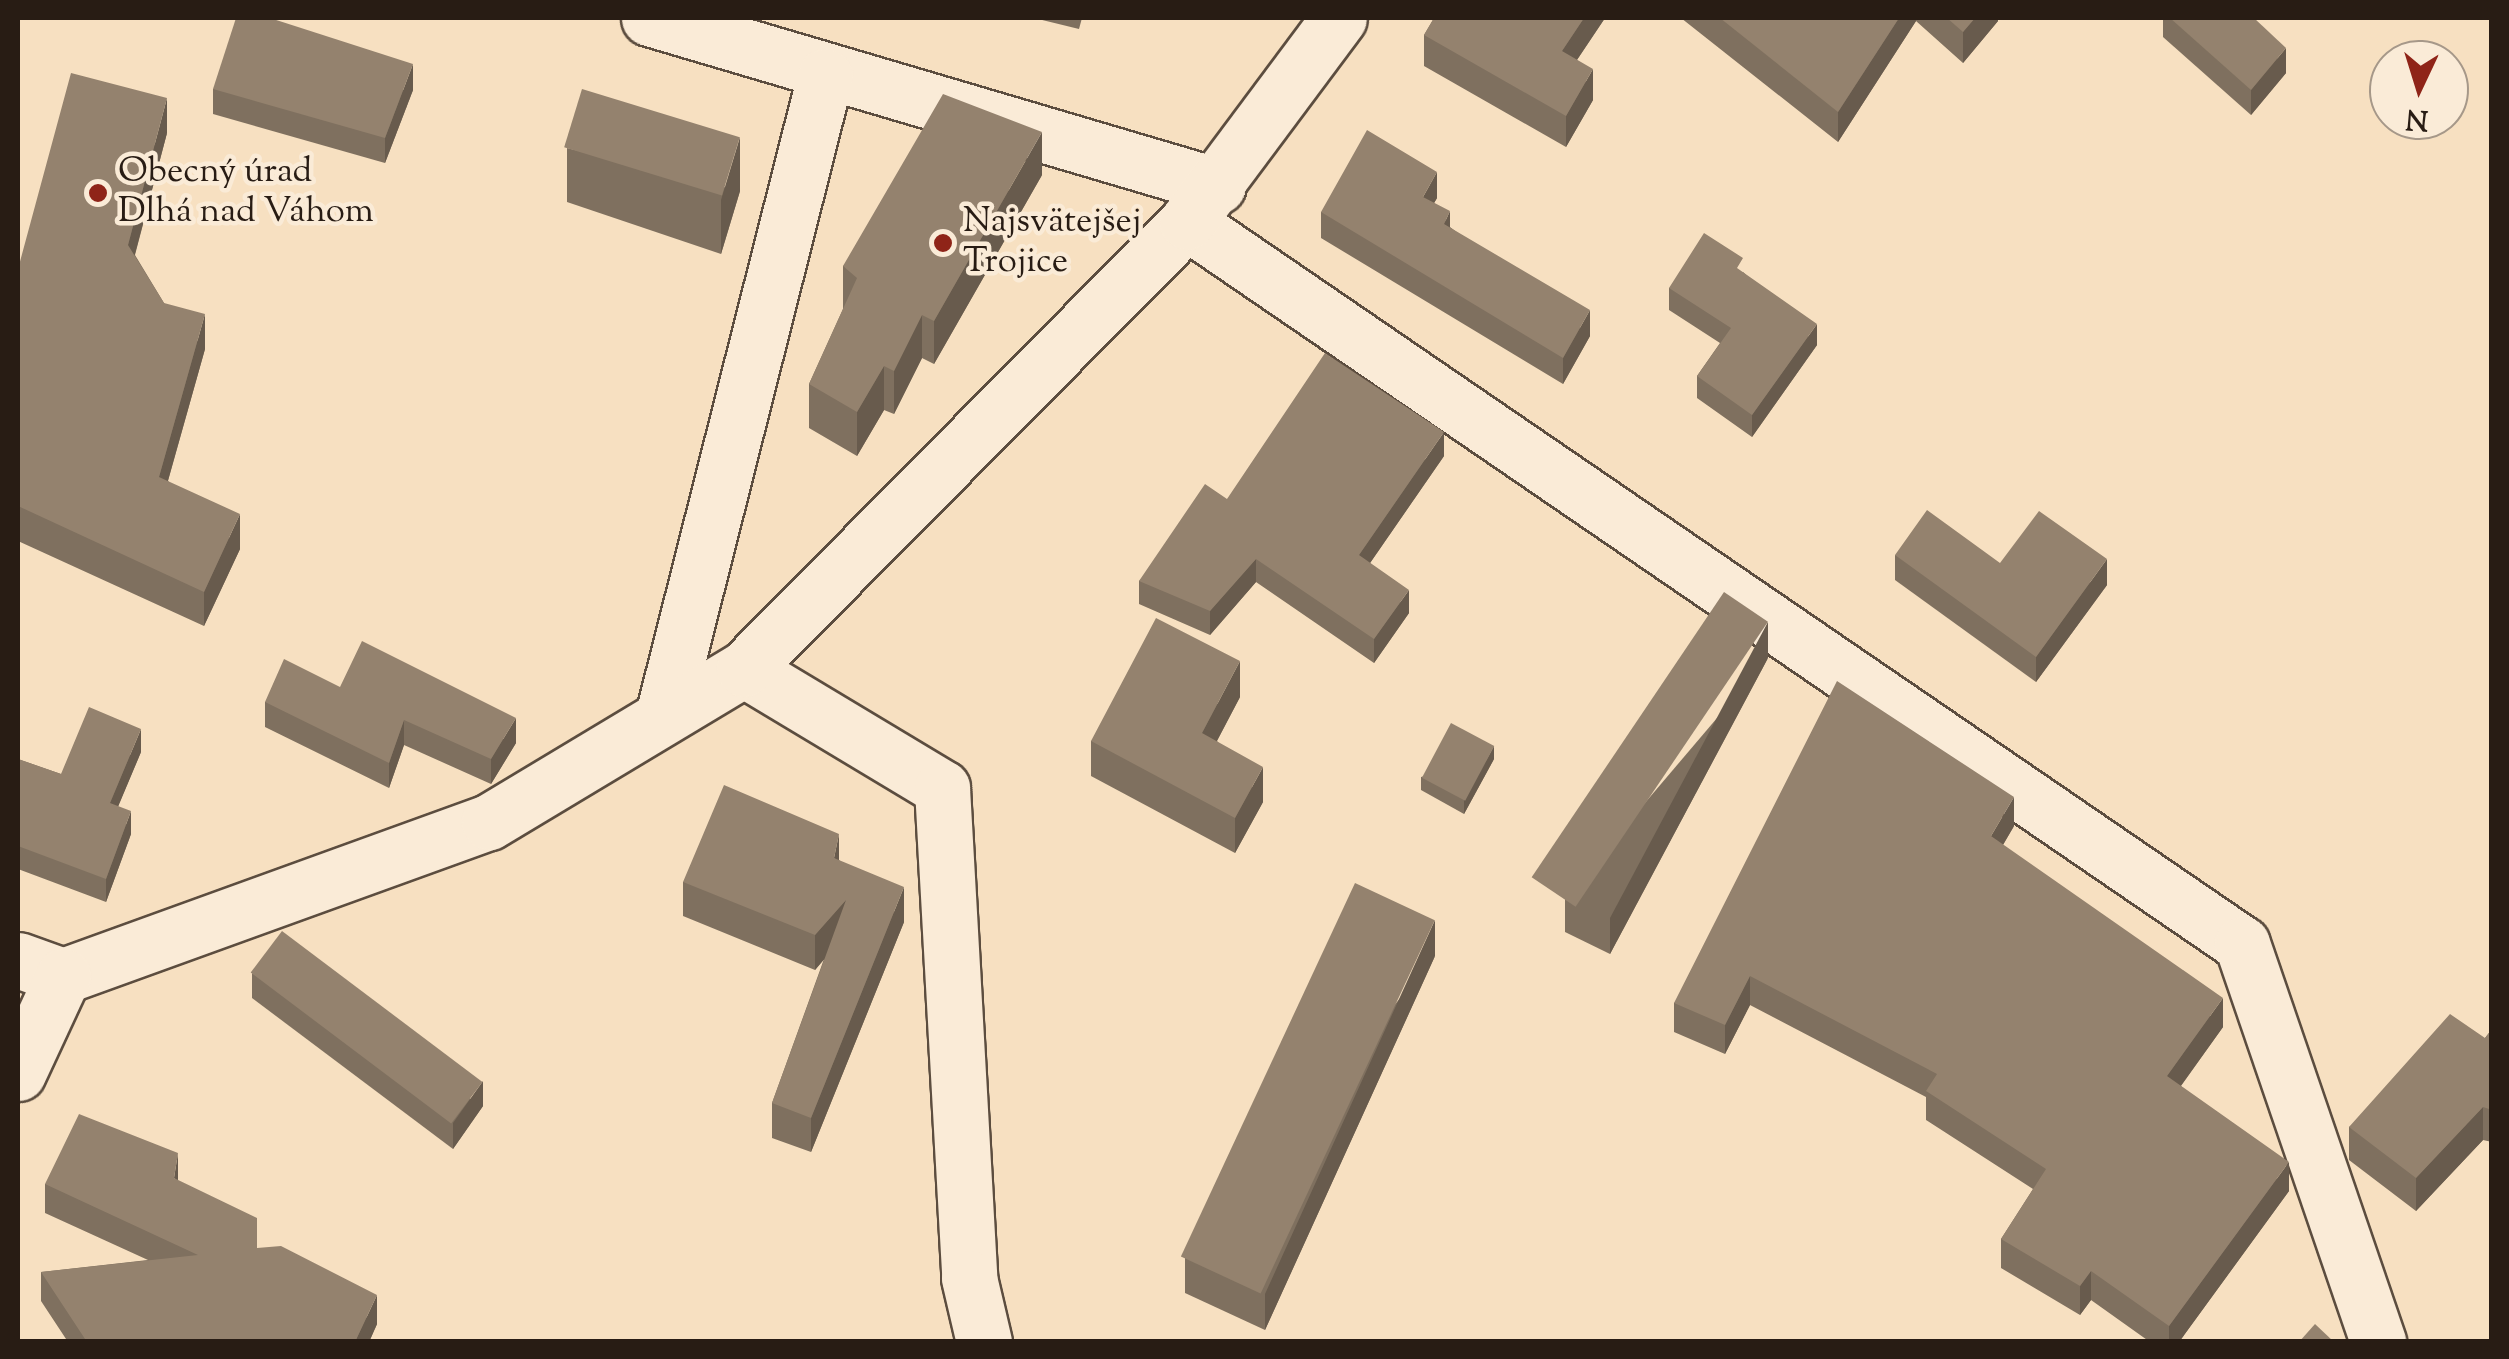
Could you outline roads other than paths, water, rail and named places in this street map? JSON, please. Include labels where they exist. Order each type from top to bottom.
[{"type":"street","points":[[649,18],[1203,204],[2242,944],[2378,1342]]},
{"type":"street","points":[[18,1072],[40,968],[489,822],[664,712],[744,670],[1203,204],[1339,18]]},
{"type":"street","points":[[664,712],[825,76]]},
{"type":"street","points":[[744,670],[942,788],[968,1278],[984,1342]]},
{"type":"place","name":"Obecný úrad Dlhá nad Váhom","points":[[98,193]]},
{"type":"place","name":"Najsvätejšej Trojice","points":[[943,243]]}]
